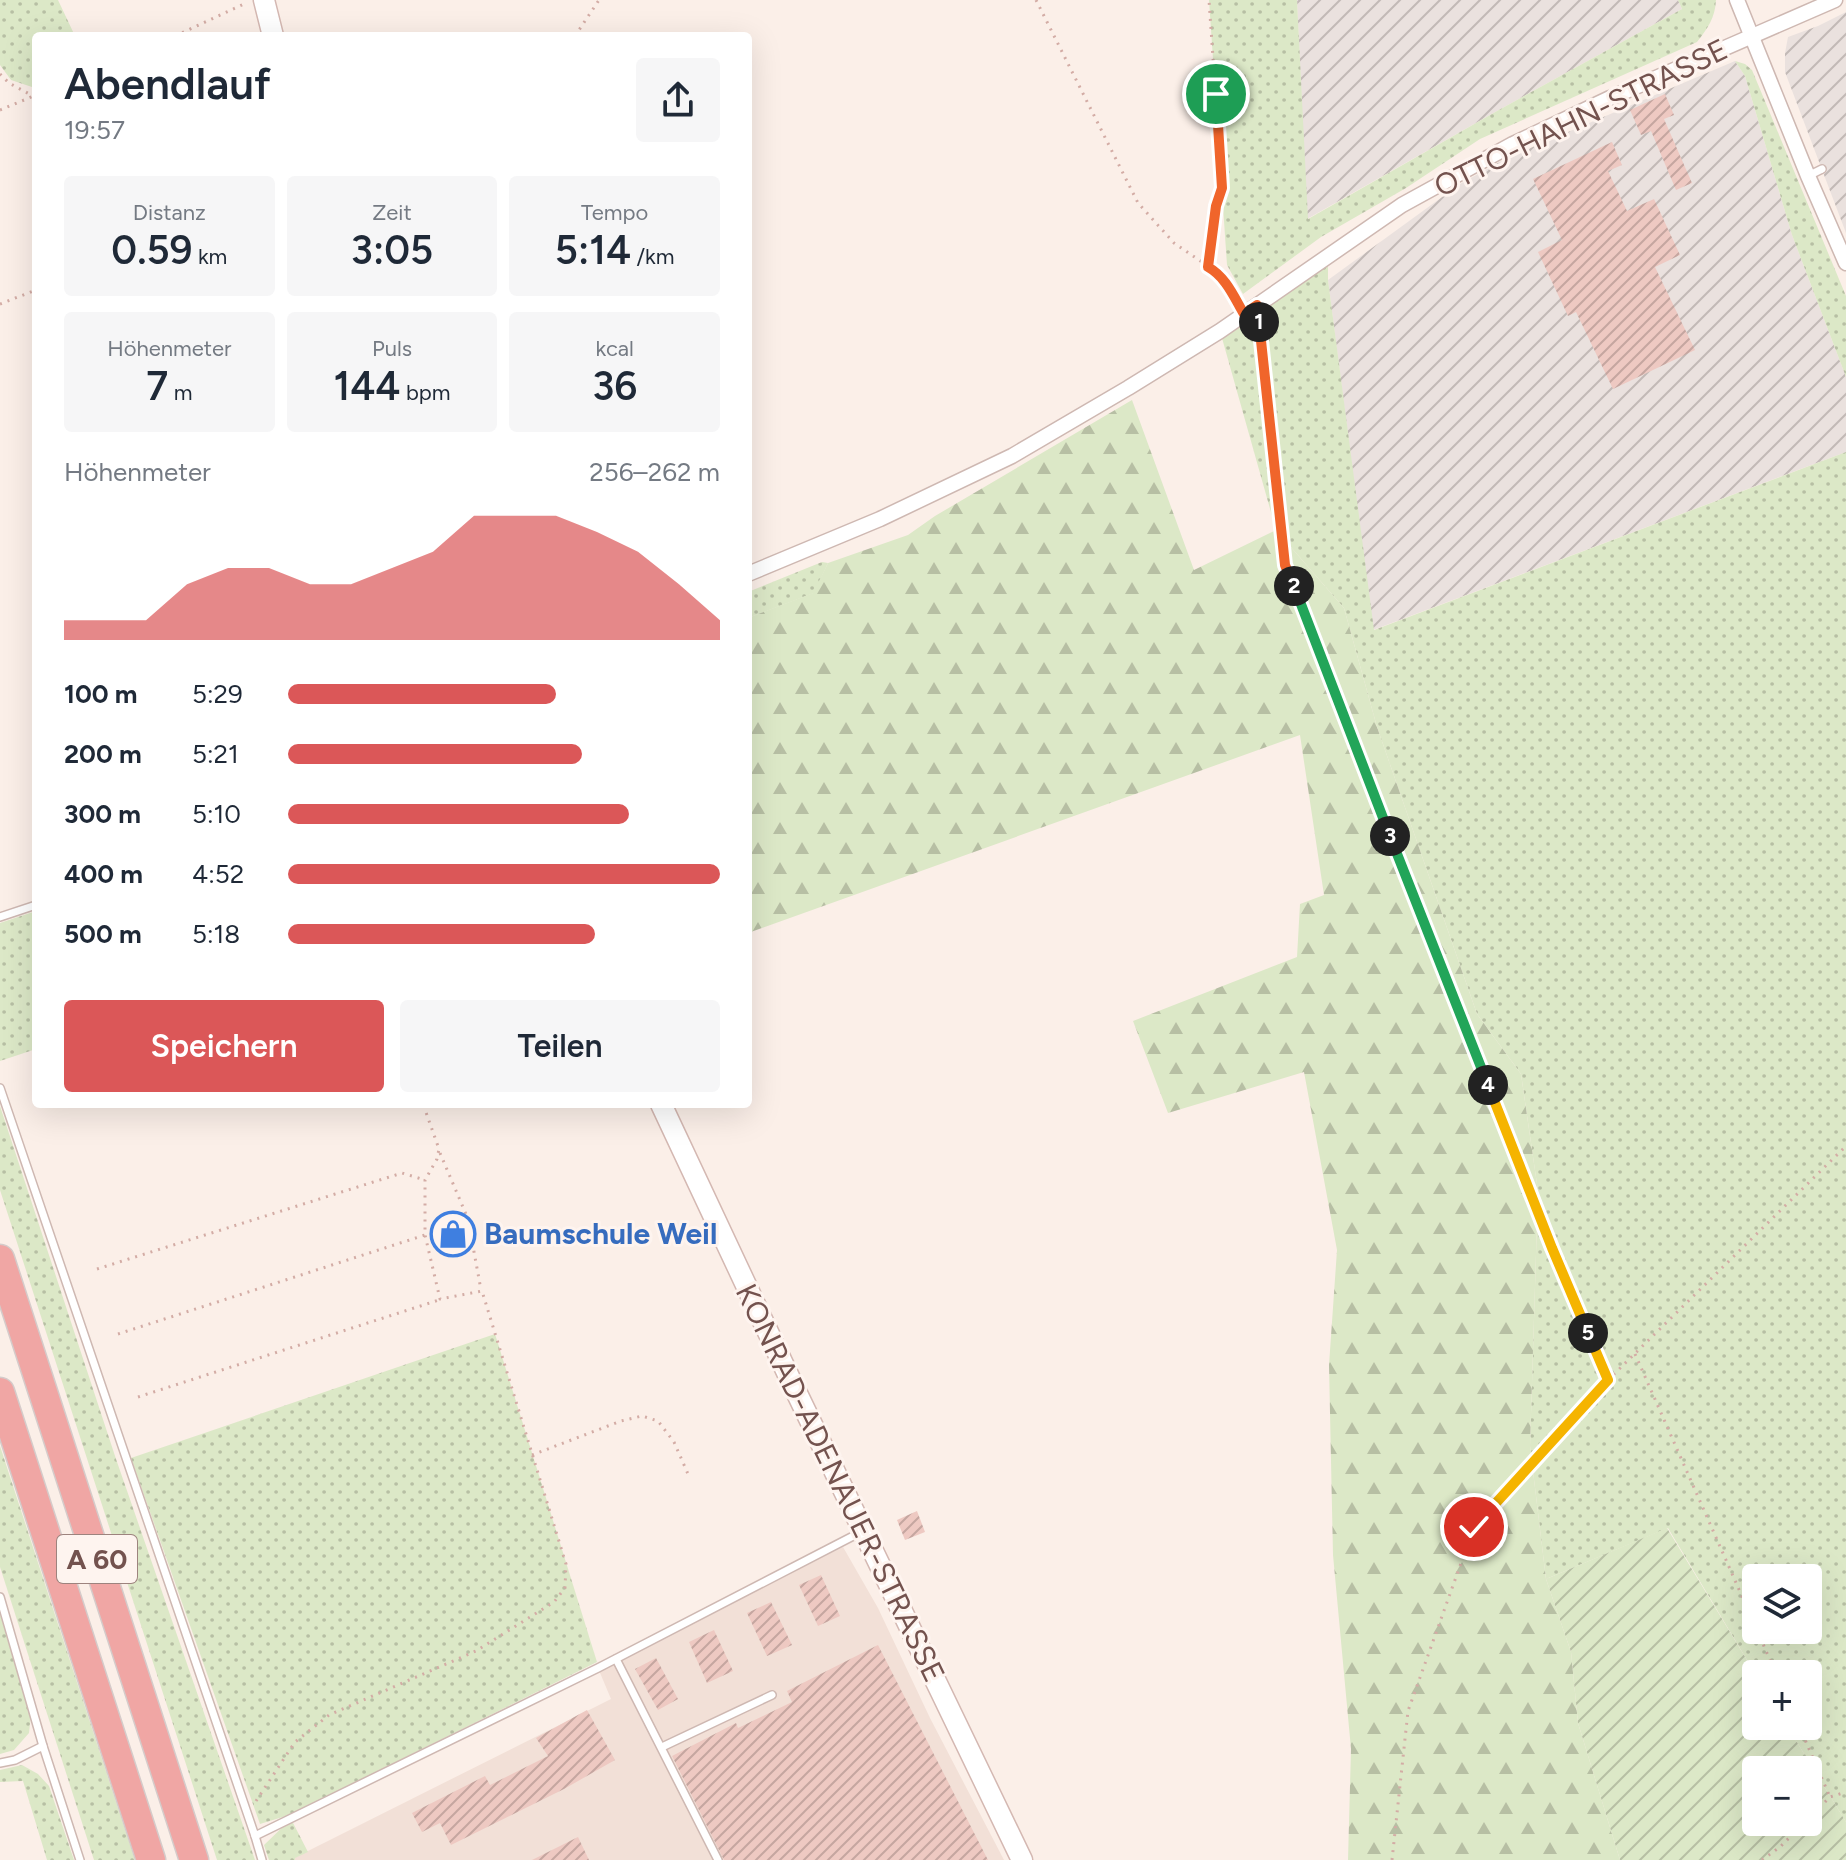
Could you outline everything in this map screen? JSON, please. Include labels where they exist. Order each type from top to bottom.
[{"type":"highway","name":"A 60","points":[[0,1259],[194,1860]]},
{"type":"highway","name":"A 60","points":[[0,1392],[151,1860]]},
{"type":"main road","points":[[254,2],[271,32]]},
{"type":"main road","name":"KONRAD-ADENAUER-STRASSE","points":[[663,1108],[1022,1860]]},
{"type":"street","points":[[1737,0],[1846,263]]},
{"type":"street","name":"OTTO-HAHN-STRASSE","points":[[752,572],[880,519],[1012,456],[1128,388],[1244,314],[1402,205],[1513,144],[1835,0]]},
{"type":"lane","points":[[1808,176],[1822,169]]},
{"type":"lane","points":[[0,917],[32,906]]},
{"type":"lane","points":[[0,1088],[262,1860]]},
{"type":"lane","points":[[255,1836],[616,1659],[863,1531]]},
{"type":"lane","points":[[0,1597],[80,1860]]},
{"type":"lane","points":[[616,1659],[718,1860]]},
{"type":"lane","points":[[662,1747],[772,1695]]},
{"type":"lane","points":[[0,1763],[15,1760],[43,1746]]},
{"type":"path","points":[[578,32],[599,0]]},
{"type":"path","points":[[1036,0],[1138,203],[1174,243],[1226,282],[1244,314]]},
{"type":"path","points":[[1208,267],[1216,206],[1222,188],[1209,0]]},
{"type":"path","points":[[184,32],[254,2]]},
{"type":"path","points":[[0,74],[9,83],[32,94]]},
{"type":"path","points":[[0,110],[32,97]]},
{"type":"path","points":[[0,304],[32,292]]},
{"type":"path","points":[[1257,305],[1285,565],[1541,1219],[1608,1380]]},
{"type":"path","points":[[247,1814],[295,1742],[329,1715],[476,1651],[554,1602],[565,1588],[566,1564],[482,1291],[468,1219],[424,1108]]},
{"type":"path","points":[[1392,1860],[1408,1711],[1474,1527],[1608,1380],[1846,1146]]},
{"type":"path","points":[[439,1149],[425,1180],[425,1235],[440,1299]]},
{"type":"path","points":[[97,1269],[402,1173],[425,1180]]},
{"type":"path","points":[[118,1334],[425,1235]]},
{"type":"path","points":[[138,1397],[440,1299],[482,1291]]},
{"type":"path","points":[[1635,1354],[1742,1597]]},
{"type":"path","points":[[532,1455],[642,1416],[658,1421],[674,1442],[688,1474]]},
{"type":"path","points":[[1805,1740],[1830,1797]]},
{"type":"path","points":[[1822,1805],[1830,1797],[1846,1792]]},
{"type":"path","points":[[1762,1860],[1791,1836]]},
{"type":"shaded area","points":[[1297,0],[1678,0],[1682,9],[1307,219]]},
{"type":"shaded area","points":[[1846,12],[1846,233],[1785,72],[1785,53],[1788,37]]},
{"type":"shaded area","points":[[1735,61],[1745,76],[1792,235],[1846,377],[1846,452],[1373,630],[1328,280],[1460,184],[1507,158]]},
{"type":"shaded area","points":[[843,1547],[878,1608],[930,1718],[1004,1860],[295,1860],[611,1699],[598,1668]]},
{"type":"green space","points":[[0,0],[58,0],[73,32],[32,32],[32,87],[11,80],[0,65]]},
{"type":"green space","points":[[1209,0],[1297,0],[1308,219],[1682,9],[1678,0],[1716,0],[1710,22],[1697,42],[1480,139],[1406,188],[1321,237],[1243,294],[1227,265]]},
{"type":"green space","points":[[1735,61],[1752,70],[1846,296],[1846,377],[1792,235],[1745,76]]},
{"type":"green space","points":[[1328,257],[1328,280],[1374,630],[1846,452],[1846,1822],[1822,1783],[1822,1756],[1805,1756],[1796,1740],[1822,1740],[1822,1660],[1747,1660],[1668,1528],[1546,1579],[1530,1446],[1538,1191],[1521,1074],[1477,1014],[1377,727],[1344,608],[1276,530],[1220,331]]},
{"type":"green space","points":[[1132,400],[1194,570],[1276,530],[1344,608],[1377,727],[1477,1014],[1521,1074],[1538,1191],[1530,1446],[1546,1579],[1571,1652],[1578,1723],[1620,1860],[1348,1860],[1351,1749],[1333,1555],[1329,1365],[1337,1250],[1304,1072],[1168,1113],[1133,1021],[1297,957],[1300,904],[1324,895],[1300,735],[752,932],[752,616],[813,593],[828,563],[908,535]]},
{"type":"green space","points":[[822,562],[828,563],[814,593],[752,616],[752,590]]},
{"type":"green space","points":[[32,912],[32,1050],[0,1061],[0,923]]},
{"type":"green space","points":[[0,1106],[116,1459],[255,1860],[217,1860],[0,1190]]},
{"type":"green space","points":[[495,1334],[597,1662],[289,1815],[260,1824],[131,1458]]},
{"type":"green space","points":[[0,1446],[135,1860],[94,1860],[0,1567]]},
{"type":"green space","points":[[1667,1528],[1747,1660],[1742,1660],[1742,1740],[1796,1740],[1805,1756],[1742,1756],[1742,1836],[1822,1836],[1822,1783],[1846,1822],[1846,1860],[1620,1860],[1578,1723],[1571,1652],[1546,1579]]},
{"type":"green space","points":[[0,1614],[31,1715],[29,1733],[14,1750],[0,1754]]},
{"type":"green space","points":[[22,1765],[38,1774],[49,1786],[74,1860],[47,1860],[23,1781],[0,1782],[0,1770]]},
{"type":"green space","points":[[291,1819],[308,1852],[295,1860],[269,1860],[264,1845]]},
{"type":"building","points":[[1665,94],[1674,115],[1664,119],[1692,183],[1676,190],[1651,131],[1641,135],[1630,110]]},
{"type":"building","points":[[1612,142],[1622,165],[1608,171],[1627,211],[1654,199],[1680,255],[1655,267],[1695,350],[1613,389],[1576,312],[1568,316],[1538,252],[1562,240],[1533,179]]},
{"type":"building","points":[[455,1213],[464,1234],[446,1243],[436,1221]]},
{"type":"building","points":[[917,1511],[925,1532],[905,1540],[897,1520]]},
{"type":"building","points":[[821,1575],[840,1616],[818,1626],[799,1585]]},
{"type":"building","points":[[771,1602],[792,1645],[767,1656],[747,1613]]},
{"type":"building","points":[[714,1630],[733,1671],[707,1683],[689,1642]]},
{"type":"building","points":[[878,1645],[988,1860],[724,1860],[672,1756],[736,1723],[738,1728],[792,1702],[787,1691]]},
{"type":"building","points":[[656,1658],[678,1699],[658,1710],[635,1669]]},
{"type":"building","points":[[587,1710],[615,1760],[451,1845],[440,1823],[422,1832],[412,1813],[485,1776],[490,1785],[548,1756],[536,1738]]},
{"type":"building","points":[[578,1837],[589,1860],[532,1860]]},
{"type":"place","name":"Baumschule Weil","points":[[453,1234]]},
{"type":"route","points":[[1216,94],[1222,188],[1216,206],[1208,267],[1226,282],[1244,314],[1257,305],[1285,565],[1552,1248],[1608,1380],[1474,1527]]}]
